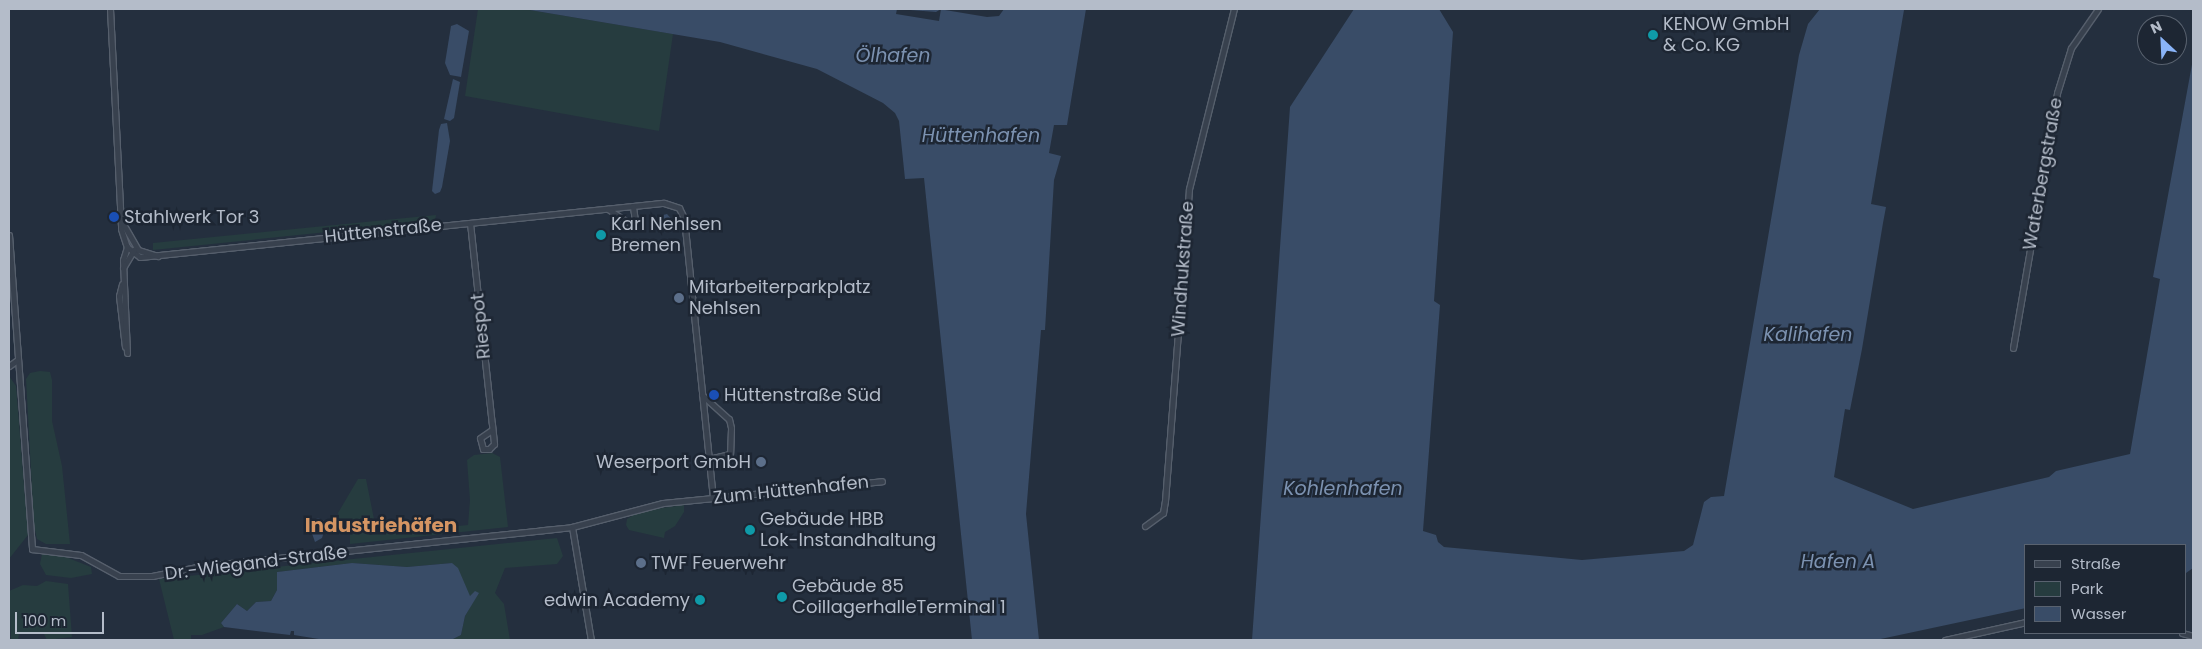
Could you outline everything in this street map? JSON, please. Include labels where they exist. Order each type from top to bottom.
[{"type":"street","points":[[110,9],[121,229],[127,246],[134,253]]},
{"type":"street","name":"Windhukstraße","points":[[1145,526],[1163,513],[1189,189],[1234,9]]},
{"type":"street","name":"Waterbergstraße","points":[[2013,348],[2057,93],[2072,48],[2098,9]]},
{"type":"street","name":"Hüttenstraße","points":[[134,253],[145,258],[608,208],[674,204],[684,218],[713,498]]},
{"type":"street","points":[[608,208],[629,223],[635,221],[633,206]]},
{"type":"street","points":[[122,222],[134,246],[134,253],[123,268]]},
{"type":"street","name":"Riespot","points":[[470,223],[492,430]]},
{"type":"street","points":[[9,235],[16,361],[9,366]]},
{"type":"street","points":[[127,246],[123,281],[119,296],[122,334],[127,353]]},
{"type":"street","name":"Hüttenstraße","points":[[134,246],[144,253],[158,256]]},
{"type":"street","name":"Dr.-Wiegand-Straße","points":[[16,361],[32,549],[81,555],[119,576],[147,577],[202,566],[572,527],[663,503],[700,500]]},
{"type":"street","points":[[702,395],[729,419],[730,454],[709,459]]},
{"type":"street","name":"Zum Hüttenhafen","points":[[700,500],[882,480]]},
{"type":"street","points":[[572,527],[591,640]]},
{"type":"street","points":[[1945,640],[2024,622]]},
{"type":"green space","points":[[478,9],[524,9],[673,34],[659,131],[465,96]]},
{"type":"green space","points":[[436,215],[435,221],[153,250],[153,243]]},
{"type":"green space","points":[[50,372],[52,380],[52,421],[62,466],[70,544],[46,544],[37,539],[34,526],[26,379],[30,373]]},
{"type":"green space","points":[[9,376],[16,386],[28,535],[9,559]]},
{"type":"green space","points":[[492,453],[500,457],[508,527],[350,544],[350,524],[340,522],[338,513],[358,479],[366,479],[377,534],[468,525],[470,500],[467,460],[474,455]]},
{"type":"green space","points":[[684,505],[684,512],[675,526],[665,532],[664,538],[629,530],[626,525],[627,519],[640,511]]},
{"type":"green space","points":[[557,538],[563,556],[557,564],[505,568],[495,593],[504,604],[510,640],[451,640],[461,635],[465,616],[478,593],[470,597],[452,563],[407,567],[352,563],[277,572],[277,590],[271,601],[256,602],[247,611],[237,604],[221,623],[224,627],[202,635],[191,635],[191,640],[174,640],[159,579]]},
{"type":"green space","points":[[42,554],[58,554],[91,567],[92,574],[71,578],[46,575],[40,564]]},
{"type":"green space","points":[[46,581],[68,584],[72,637],[47,640],[44,634],[19,634],[18,640],[11,640],[9,591],[23,585],[37,586]]},
{"type":"water","name":"Hüttenhafen","points":[[524,9],[939,9],[987,17],[999,16],[1004,9],[1086,9],[1067,125],[1054,125],[1049,153],[1061,156],[1054,180],[1045,330],[1041,330],[1026,514],[1039,640],[972,640],[924,178],[905,179],[899,121],[895,113],[883,103],[817,69],[720,42]]},
{"type":"water","points":[[1354,9],[1439,9],[1453,32],[1434,301],[1440,305],[1423,531],[1436,535],[1438,542],[1444,547],[1582,560],[1684,551],[1693,545],[1704,502],[1711,497],[1724,496],[1799,55],[1808,24],[1820,9],[1904,10],[1871,204],[1886,207],[1862,349],[1850,410],[1845,409],[1834,477],[1913,509],[2049,477],[2056,471],[2130,454],[2160,279],[2153,277],[2193,59],[2193,568],[2187,572],[2187,544],[2024,544],[2024,608],[1876,640],[1252,640],[1290,107]]},
{"type":"water","points":[[457,24],[469,31],[461,77],[450,75],[445,63],[451,26]]},
{"type":"water","points":[[453,79],[460,82],[454,118],[450,121],[444,119]]},
{"type":"water","points":[[447,123],[450,141],[442,187],[440,192],[435,194],[432,191],[439,130],[441,124]]},
{"type":"water","points":[[667,214],[675,223],[669,228],[665,228],[663,215]]},
{"type":"water","points":[[318,518],[327,522],[322,538],[315,542],[308,522]]},
{"type":"water","points":[[352,563],[407,567],[452,563],[458,568],[470,596],[475,591],[479,593],[465,616],[461,635],[451,640],[325,640],[294,635],[294,631],[291,631],[290,635],[224,627],[221,623],[237,604],[247,611],[256,602],[271,601],[277,590],[277,572]]},
{"type":"pier","points":[[897,9],[936,12],[941,9],[939,21],[896,14]]},
{"type":"place","name":"KENOW GmbH & Co. KG","points":[[1653,35]]},
{"type":"place","name":"Stahlwerk Tor 3","points":[[114,217]]},
{"type":"place","name":"Karl Nehlsen Bremen","points":[[601,235]]},
{"type":"place","name":"Mitarbeiterparkplatz Nehlsen","points":[[679,298]]},
{"type":"place","name":"Hüttenstraße Süd","points":[[714,395]]},
{"type":"place","name":"Weserport GmbH","points":[[761,462]]},
{"type":"place","name":"Gebäude HBB Lok-Instandhaltung","points":[[750,530]]},
{"type":"place","name":"TWF Feuerwehr","points":[[641,563]]},
{"type":"place","name":"Gebäude 85 CoillagerhalleTerminal 1","points":[[782,597]]},
{"type":"place","name":"edwin Academy","points":[[700,600]]},
{"type":"district","name":"Industriehäfen","points":[[381,525]]},
{"type":"water label","name":"Ölhafen","points":[[893,56]]},
{"type":"water label","name":"Kalihafen","points":[[1808,335]]},
{"type":"water label","name":"Kohlenhafen","points":[[1343,489]]},
{"type":"water label","name":"Hafen A","points":[[1838,562]]}]
